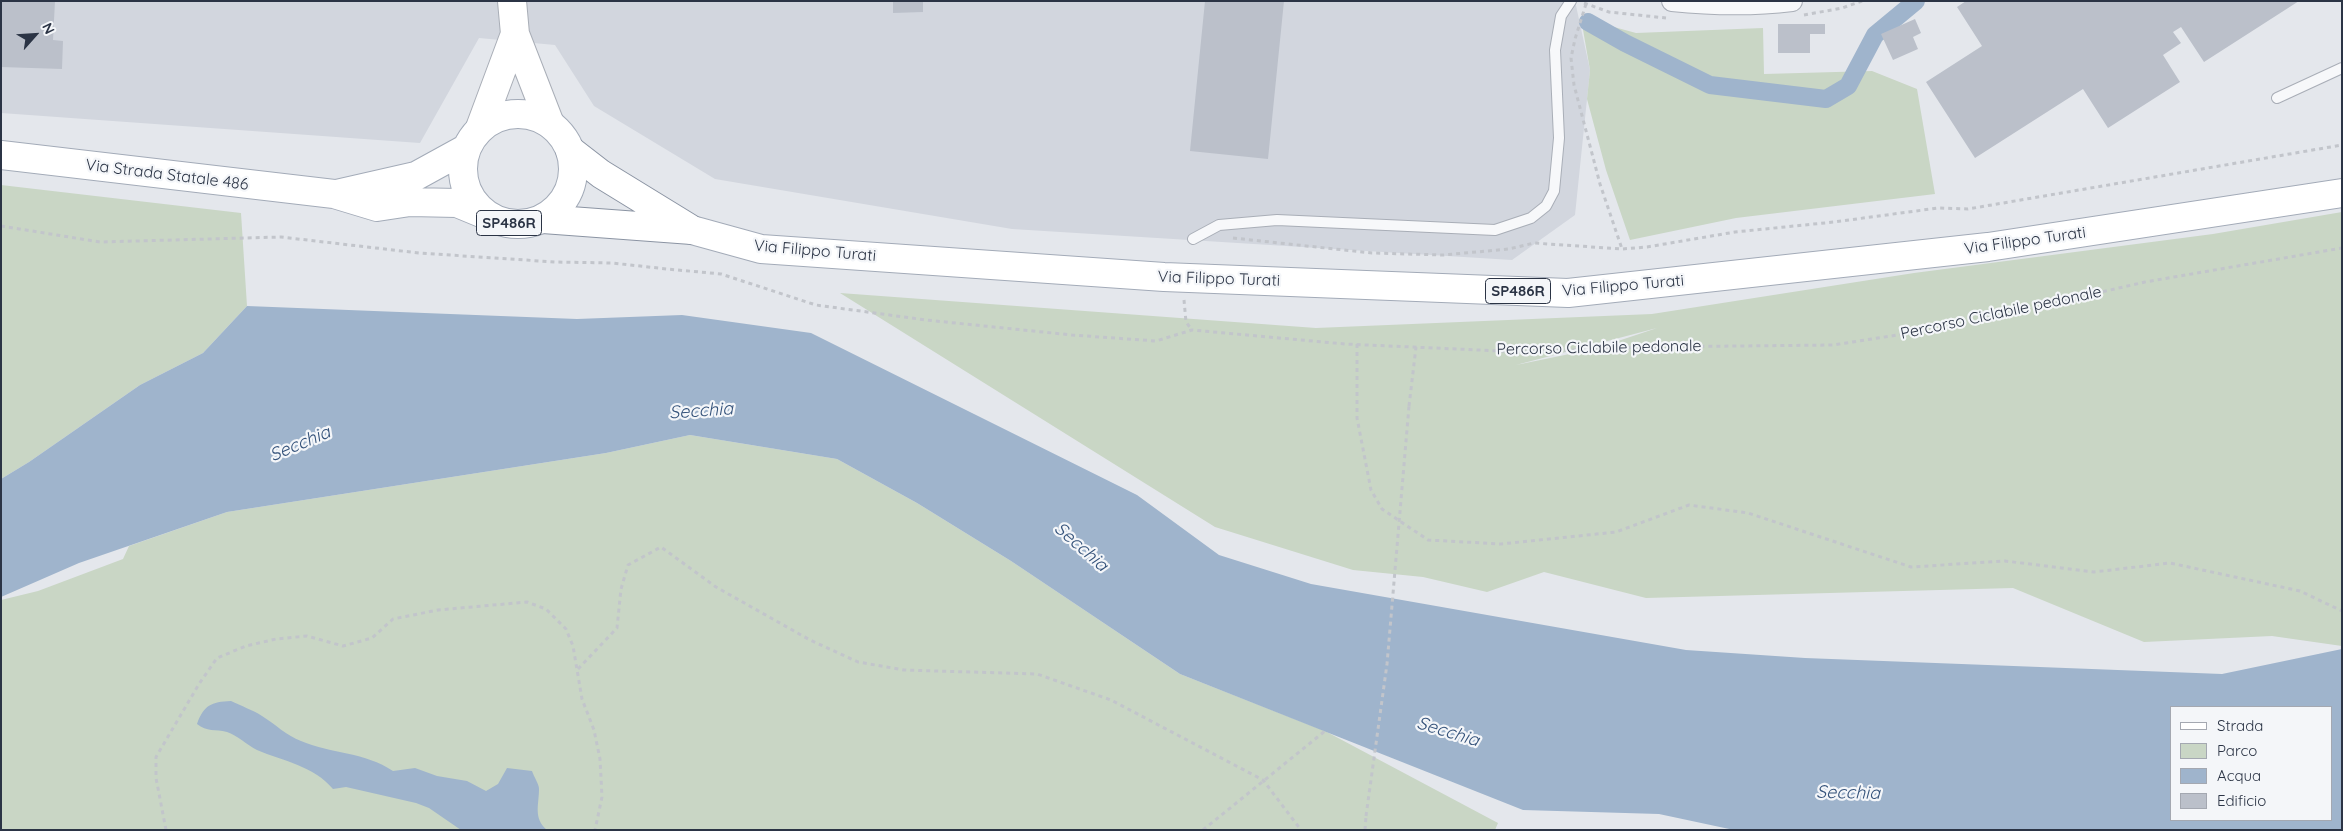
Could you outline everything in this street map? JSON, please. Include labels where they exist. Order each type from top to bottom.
[{"type":"main road","points":[[512,1],[515,34],[550,124]]},
{"type":"main road","points":[[473,138],[515,34]]},
{"type":"main road","name":"SP486R","points":[[334,194],[416,176],[473,138],[496,118],[514,113],[533,116],[550,124],[562,135],[570,150],[574,165],[572,182],[566,197],[557,209],[543,219]]},
{"type":"main road","name":"SP486R","points":[[473,138],[462,166],[465,185],[473,202],[486,215]]},
{"type":"main road","name":"SP486R","points":[[570,150],[601,174],[692,230]]},
{"type":"main road","name":"Via Strada Statale 486","points":[[1,155],[334,194]]},
{"type":"main road","name":"Via Filippo Turati","points":[[692,230],[761,249],[1164,277],[1568,293],[1988,247],[2342,193]]},
{"type":"main road","name":"SP486R","points":[[334,194],[377,207],[410,202],[457,203],[504,223],[524,224],[543,219],[692,230]]},
{"type":"street","points":[[1672,1],[1710,5],[1765,5],[1792,1]]},
{"type":"lane","points":[[1193,239],[1219,225],[1277,220],[1495,230],[1531,218],[1546,206],[1554,191],[1559,138],[1555,50],[1561,16],[1570,1]]},
{"type":"lane","points":[[2277,98],[2342,68]]},
{"type":"path","points":[[1586,4],[1571,58],[1574,85],[1600,184],[1622,249]]},
{"type":"path","points":[[1228,237],[1372,253],[1452,254],[1509,250],[1534,243],[1622,249],[1647,247],[1735,232],[1834,222],[1938,208],[1968,209],[2342,145]]},
{"type":"path","points":[[1,226],[100,242],[281,237],[419,253],[612,264],[721,274],[816,305],[926,320],[1156,341],[1192,330],[1186,322],[1184,292]]},
{"type":"path","name":"Percorso Ciclabile pedonale","points":[[1192,330],[1357,344],[1523,352],[1642,347],[1834,345],[1950,327],[2146,282],[2342,248]]},
{"type":"path","points":[[1357,344],[1357,418],[1371,490],[1382,509],[1428,540],[1501,544],[1616,532],[1689,505],[1748,513],[1911,567],[2005,561],[2094,572],[2170,563],[2300,591],[2342,611]]},
{"type":"path","points":[[1364,830],[1388,664],[1409,406],[1416,347]]},
{"type":"path","points":[[578,669],[617,628],[620,589],[628,565],[661,547],[716,588],[810,640],[858,662],[904,670],[1038,674],[1111,700],[1263,780],[1301,830]]},
{"type":"path","points":[[166,830],[156,778],[156,757],[199,684],[217,658],[246,646],[276,639],[307,636],[343,646],[372,638],[393,619],[438,610],[527,602],[546,609],[566,629],[573,646],[582,699],[594,730],[600,759],[602,797],[595,830]]},
{"type":"path","points":[[1203,830],[1325,731]]},
{"type":"shaded area","points":[[1,1],[1575,1],[1590,70],[1575,215],[1512,260],[1012,229],[715,179],[594,106],[555,45],[479,38],[420,143],[1,113]]},
{"type":"green space","points":[[1581,18],[1636,33],[1763,28],[1764,74],[1872,71],[1917,89],[1935,194],[1736,218],[1630,240],[1606,170],[1587,99],[1590,70]]},
{"type":"green space","points":[[1,185],[241,213],[247,306],[203,353],[140,385],[29,462],[1,479]]},
{"type":"green space","points":[[2342,212],[2342,646],[2272,636],[2144,642],[2013,588],[1646,598],[1544,572],[1487,592],[1423,577],[1353,570],[1215,527],[840,293],[1316,328],[1652,314],[1914,273],[2213,234]],"holes":[[[1657,328],[1594,349],[1516,365]]]},
{"type":"green space","points":[[690,435],[837,459],[917,503],[1011,561],[1180,674],[1325,731],[1498,823],[1495,830],[1,830],[1,600],[38,591],[123,559],[129,546],[227,512],[606,453]]},
{"type":"water","name":"Secchia","points":[[247,306],[577,319],[682,315],[811,333],[1137,495],[1219,555],[1311,584],[1686,650],[1805,658],[2222,674],[2342,649],[2342,830],[1734,830],[1659,814],[1523,810],[1180,674],[1011,561],[917,503],[837,459],[690,435],[606,453],[227,512],[79,563],[1,597],[1,479],[29,462],[140,385],[203,353]]},
{"type":"water","points":[[231,701],[267,719],[296,739],[325,749],[371,760],[393,771],[415,768],[437,776],[467,781],[486,791],[498,784],[507,768],[532,771],[539,787],[538,816],[547,830],[461,830],[429,808],[416,803],[346,787],[333,789],[307,769],[257,750],[231,733],[208,729],[197,724],[202,713],[209,706],[218,702]]},
{"type":"building","points":[[1,1],[55,1],[53,40],[63,41],[62,69],[1,67]]},
{"type":"building","points":[[893,1],[923,1],[923,12],[893,13]]},
{"type":"building","points":[[1205,1],[1284,1],[1268,159],[1190,151]]},
{"type":"building","points":[[1966,1],[2299,1],[2204,62],[2181,27],[2173,32],[2181,43],[2163,55],[2180,82],[2108,128],[2083,89],[1975,158],[1926,82],[1982,46],[1957,7]]},
{"type":"building","points":[[1915,19],[1921,33],[1913,37],[1918,49],[1893,60],[1881,34]]},
{"type":"building","points":[[1778,24],[1825,24],[1825,34],[1810,34],[1810,53],[1778,53]]},
{"type":"waterway","points":[[1588,22],[1625,43],[1710,85],[1826,99],[1848,86],[1875,35],[1916,1]]}]
